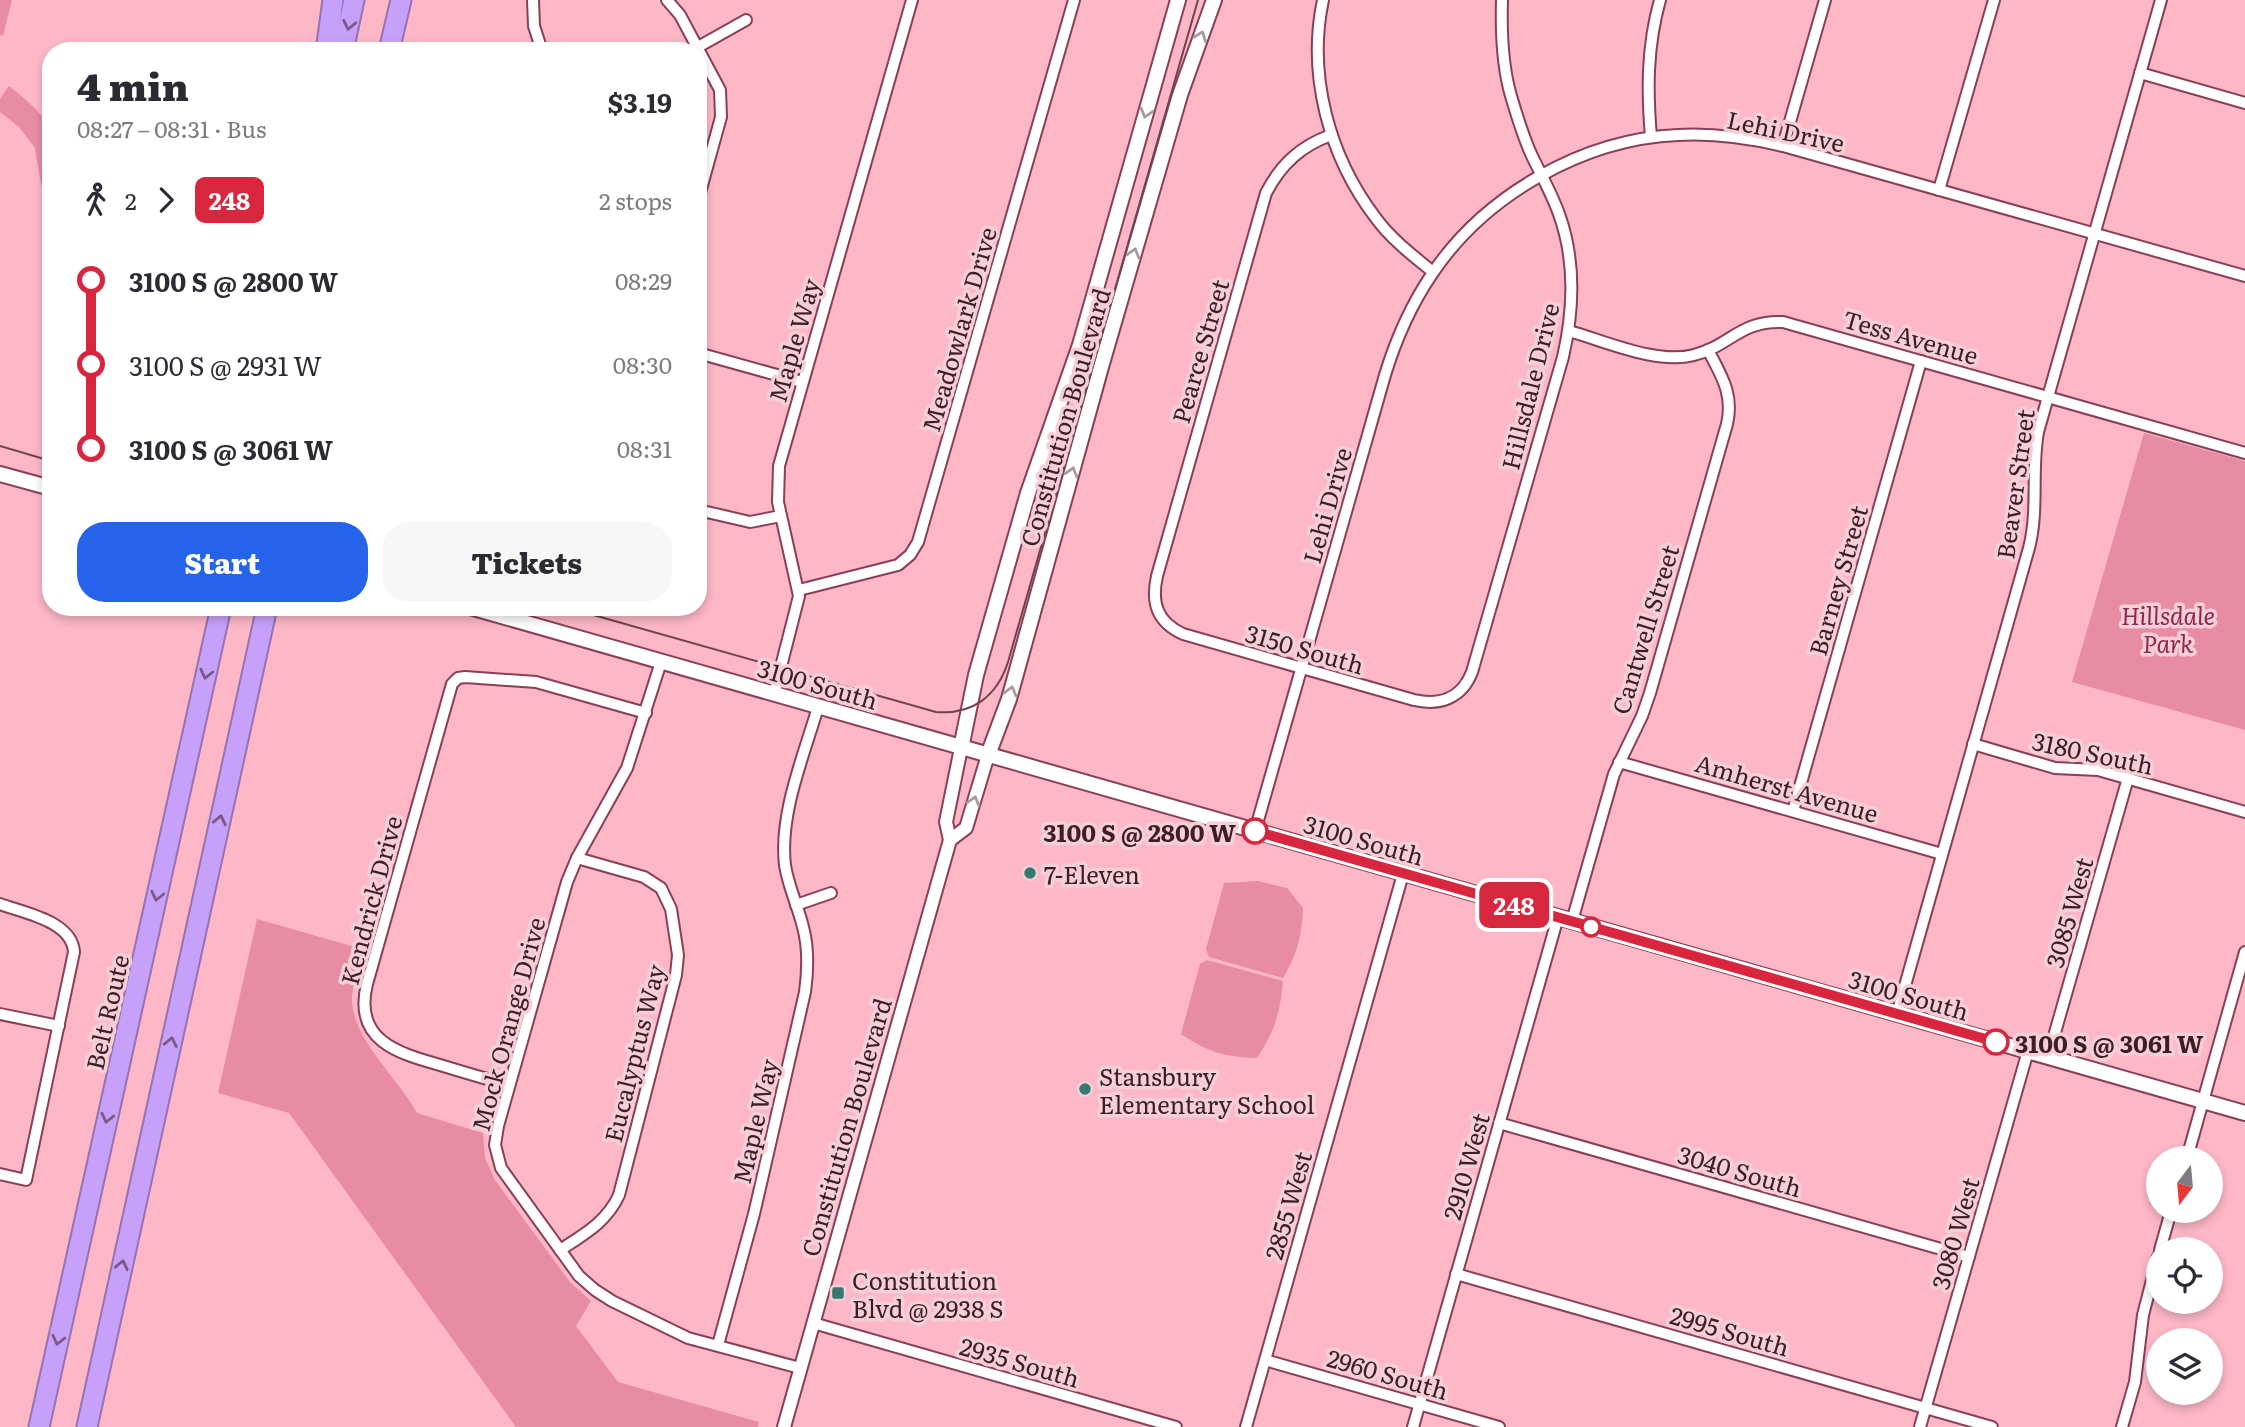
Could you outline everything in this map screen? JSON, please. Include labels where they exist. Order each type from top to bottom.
[{"type":"highway","points":[[327,42],[333,0]]},
{"type":"highway","points":[[346,42],[354,0]]},
{"type":"highway","points":[[391,42],[401,0]]},
{"type":"highway","points":[[391,42],[406,0]]},
{"type":"highway","name":"Belt Route","points":[[39,1427],[219,616]]},
{"type":"highway","points":[[87,1427],[265,616]]},
{"type":"main road","name":"Constitution Boulevard","points":[[961,748],[976,675],[1028,494],[1076,356],[1178,0]]},
{"type":"main road","name":"Constitution Boulevard","points":[[988,755],[1009,699],[1180,95],[1214,0]]},
{"type":"main road","points":[[0,474],[42,486]]},
{"type":"main road","name":"3100 South","points":[[501,616],[2245,1113]]},
{"type":"street","points":[[533,0],[534,26],[539,42]]},
{"type":"street","points":[[667,0],[680,15],[695,42]]},
{"type":"street","name":"Maple Way","points":[[774,694],[797,610],[799,590],[781,516],[778,478],[802,382],[912,0]]},
{"type":"street","name":"Meadowlark Drive","points":[[799,590],[898,565],[910,555],[918,542],[1074,0]]},
{"type":"street","points":[[1323,0],[1318,62],[1331,135],[1345,166],[1375,218],[1407,251],[1433,272]]},
{"type":"street","name":"Hillsdale Drive","points":[[1454,696],[1465,686],[1475,664],[1569,331],[1572,280],[1568,249],[1559,212],[1524,135],[1510,93],[1503,47],[1502,0]]},
{"type":"street","points":[[1651,137],[1647,100],[1649,55],[1660,0]]},
{"type":"street","points":[[1783,146],[1825,0]]},
{"type":"street","points":[[1939,190],[1994,0]]},
{"type":"street","name":"Beaver Street","points":[[1897,1014],[2032,534],[2036,503],[2035,445],[2161,0]]},
{"type":"street","points":[[707,42],[746,20]]},
{"type":"street","points":[[707,63],[715,77],[722,104],[707,168]]},
{"type":"street","points":[[2140,73],[2245,103]]},
{"type":"street","name":"Pearce Street","points":[[1156,608],[1154,593],[1157,576],[1266,193],[1291,158],[1308,144],[1331,135]]},
{"type":"street","name":"Lehi Drive","points":[[1255,831],[1392,355],[1408,315],[1433,272],[1457,243],[1487,213],[1542,175],[1607,148],[1651,137],[1720,135],[1783,146],[2245,276]]},
{"type":"street","name":"Tess Avenue","points":[[1569,331],[1668,358],[1695,355],[1708,350],[1744,328],[1763,323],[1783,323],[2245,453]]},
{"type":"street","name":"Cantwell Street","points":[[1565,919],[1619,762],[1647,705],[1730,414],[1729,391],[1708,350]]},
{"type":"street","points":[[707,356],[802,382]]},
{"type":"street","name":"Barney Street","points":[[1793,811],[1922,361]]},
{"type":"street","points":[[707,512],[750,522],[781,516]]},
{"type":"street","name":"3150 South","points":[[1156,608],[1166,624],[1183,634],[1424,702],[1435,703],[1454,696]]},
{"type":"street","name":"Mock Orange Drive","points":[[661,662],[627,768],[577,858],[567,882],[496,1135],[498,1162],[579,1276],[603,1296],[688,1338],[800,1368]]},
{"type":"street","name":"Kendrick Drive","points":[[509,1085],[396,1052],[374,1033],[364,1007],[367,984],[452,684],[458,678],[469,677],[536,682],[646,713]]},
{"type":"street","name":"Maple Way","points":[[718,1345],[754,1214],[805,992],[807,951],[785,864],[786,821],[818,707]]},
{"type":"street","name":"3180 South","points":[[1973,744],[2055,768],[2090,769],[2128,778],[2245,812]]},
{"type":"street","name":"Constitution Boulevard","points":[[784,1427],[950,840],[946,822],[961,748]]},
{"type":"street","name":"Constitution Boulevard","points":[[950,840],[966,828],[988,755]]},
{"type":"street","name":"Amherst Avenue","points":[[1619,762],[1942,854]]},
{"type":"street","name":"3085 West","points":[[2048,1057],[2128,778]]},
{"type":"street","name":"Eucalyptus Way","points":[[559,1250],[597,1225],[610,1211],[619,1195],[676,975],[678,955],[671,909],[661,888],[644,877],[577,858]]},
{"type":"street","name":"2855 West","points":[[1246,1427],[1403,874]]},
{"type":"street","points":[[796,905],[831,893]]},
{"type":"street","points":[[0,904],[56,925],[71,938],[73,958],[26,1180],[0,1174]]},
{"type":"street","name":"2910 West","points":[[1413,1427],[1499,1123],[1565,919]]},
{"type":"street","points":[[2190,1146],[2245,953]]},
{"type":"street","points":[[0,1014],[59,1026]]},
{"type":"street","name":"3080 West","points":[[1920,1427],[2028,1051]]},
{"type":"street","name":"3040 South","points":[[1499,1123],[1969,1257]]},
{"type":"street","name":"2995 South","points":[[1456,1274],[1992,1427]]},
{"type":"street","points":[[2122,1427],[2135,1382],[2146,1300]]},
{"type":"street","name":"2935 South","points":[[813,1323],[1176,1427]]},
{"type":"street","name":"2960 South","points":[[1265,1360],[1499,1427]]},
{"type":"green space","points":[[0,0],[12,0],[3,36],[0,35]]},
{"type":"green space","points":[[9,86],[42,117],[42,186],[35,148],[19,127],[0,112],[0,99]]},
{"type":"green space","name":"Hillsdale Park","points":[[2144,433],[2245,461],[2245,730],[2072,682]]},
{"type":"green space","points":[[1258,881],[1287,888],[1303,908],[1298,945],[1283,978],[1209,957],[1206,949],[1224,883]]},
{"type":"green space","points":[[257,919],[362,949],[352,997],[354,1013],[367,1043],[417,1113],[483,1133],[485,1158],[495,1180],[570,1282],[591,1301],[576,1326],[618,1382],[759,1422],[758,1427],[516,1427],[289,1113],[218,1093]]},
{"type":"green space","points":[[1207,960],[1283,981],[1276,1021],[1257,1058],[1217,1052],[1181,1034],[1200,964]]},
{"type":"tram line","points":[[597,616],[936,712],[961,710],[982,701],[990,694],[1008,662],[1198,0]]},
{"type":"tram line","points":[[0,446],[42,458]]},
{"type":"bus line","name":"248","points":[[1255,831],[1996,1042]]},
{"type":"place","name":"3100 S @ 2800 W","points":[[1255,831]]},
{"type":"place","name":"7-Eleven","points":[[1030,873]]},
{"type":"place","name":"3100 S @ 3061 W","points":[[1996,1042]]},
{"type":"place","name":"Stansbury Elementary School","points":[[1085,1089]]},
{"type":"place","name":"Constitution Blvd @ 2938 S","points":[[838,1293]]}]
